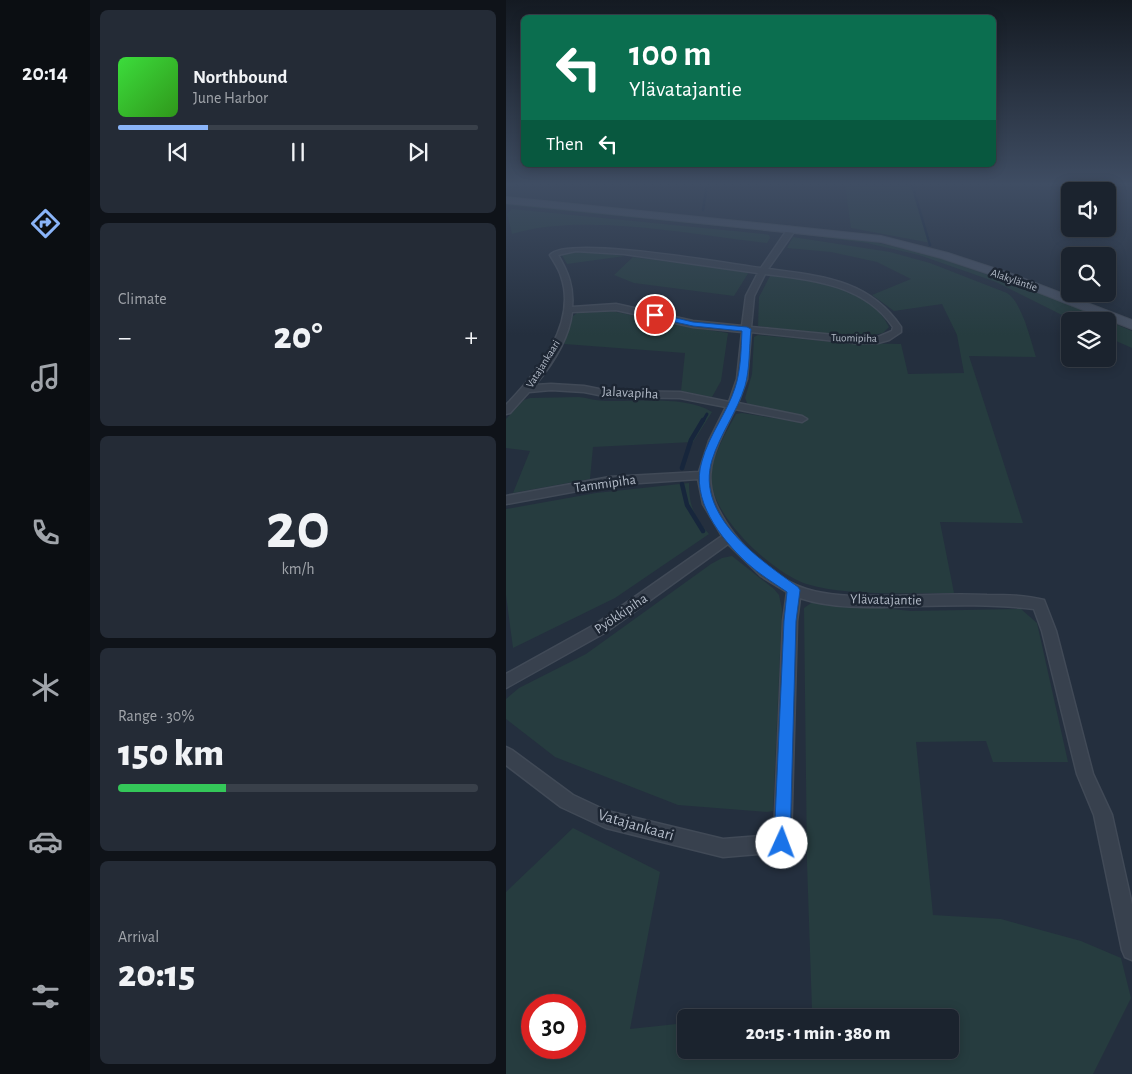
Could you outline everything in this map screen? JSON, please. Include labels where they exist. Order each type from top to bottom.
[{"type":"street","name":"Ylävatajantie","points":[[788,235],[751,294],[740,388],[707,460],[704,489],[708,503],[730,538],[752,560],[794,590],[833,599],[1012,600],[1039,604],[1049,631],[1085,774],[1103,814],[1132,950]]},
{"type":"street","name":"Alakyläntie","points":[[850,235],[906,245],[1058,295],[1132,326]]},
{"type":"street","name":"Vatajankaari","points":[[506,412],[528,389],[555,349],[568,310],[568,280],[554,254],[584,249],[764,271]]},
{"type":"street","name":"Tuomipiha","points":[[747,329],[855,340],[878,340],[896,332],[897,327],[895,323],[881,307],[851,289],[811,277],[764,271]]},
{"type":"street","points":[[568,310],[616,307],[693,324],[747,329]]},
{"type":"street","name":"Jalavapiha","points":[[528,389],[551,387],[584,389],[609,394],[680,395],[802,419]]},
{"type":"street","name":"Tammipiha","points":[[506,500],[610,481],[704,475]]},
{"type":"street","name":"Pyökkipiha","points":[[506,682],[601,628],[730,538]]},
{"type":"street","name":"Vatajankaari","points":[[506,754],[567,801],[606,818],[723,848],[782,843],[790,621],[794,590]]},
{"type":"green space","points":[[705,235],[769,235],[770,238],[767,243]]},
{"type":"green space","points":[[807,235],[866,240],[927,254],[1049,296],[1087,312],[1061,312],[1061,314],[996,282],[919,255],[867,243]]},
{"type":"green space","points":[[889,235],[928,235],[931,243]]},
{"type":"green space","points":[[793,237],[890,252],[930,263],[1007,293],[1021,313],[1036,357],[969,356],[1023,523],[940,522],[954,593],[859,592],[828,589],[802,582],[771,564],[743,538],[730,523],[713,492],[711,477],[714,461],[720,444],[736,414],[742,413],[798,422],[798,415],[748,405],[745,398],[752,374],[754,337],[758,335],[844,343],[901,344],[908,374],[964,373],[957,335],[942,304],[894,311],[872,295],[911,279],[877,262],[831,252],[787,248]]},
{"type":"green space","points":[[568,252],[625,256],[567,264],[562,255]]},
{"type":"green space","points":[[633,257],[749,272],[734,296],[634,283],[614,275]]},
{"type":"green space","points":[[770,276],[807,279],[855,294],[869,302],[880,313],[889,327],[883,333],[869,336],[839,335],[758,326],[759,297]]},
{"type":"green space","points":[[612,311],[688,327],[728,333],[721,381],[712,397],[681,391],[685,353],[564,344],[573,316],[577,313]]},
{"type":"green space","points":[[1116,324],[1132,331],[1132,348],[1116,341]]},
{"type":"green space","points":[[579,397],[603,401],[675,401],[689,403],[712,412],[693,442],[593,447],[590,479],[513,493],[530,451],[506,448],[506,419],[524,400],[530,398]]},
{"type":"green space","points":[[689,483],[693,510],[709,534],[615,598],[513,648],[506,595],[506,509],[596,493]]},
{"type":"green space","points":[[732,556],[774,589],[779,595],[782,609],[773,811],[678,805],[555,757],[506,719],[506,699],[519,688],[586,654],[711,564],[722,558]]},
{"type":"green space","points":[[814,601],[911,611],[1021,609],[1037,623],[1068,762],[993,762],[986,741],[916,742],[933,915],[1001,919],[1081,941],[1121,958],[1131,998],[1093,1074],[506,1074],[506,892],[573,828],[660,872],[630,1029],[677,1024],[677,1059],[959,1059],[959,1009],[812,1009],[807,863],[804,608]]},
{"type":"waterway","points":[[927,235],[930,245]]},
{"type":"waterway","points":[[703,421],[707,414]]},
{"type":"waterway","points":[[682,468],[691,440],[703,420]]},
{"type":"waterway","points":[[682,484],[687,505],[703,531]]},
{"type":"route","points":[[655,315],[693,324],[747,329],[740,388],[707,460],[704,489],[708,503],[730,538],[752,560],[794,590],[790,621],[782,843]]}]
